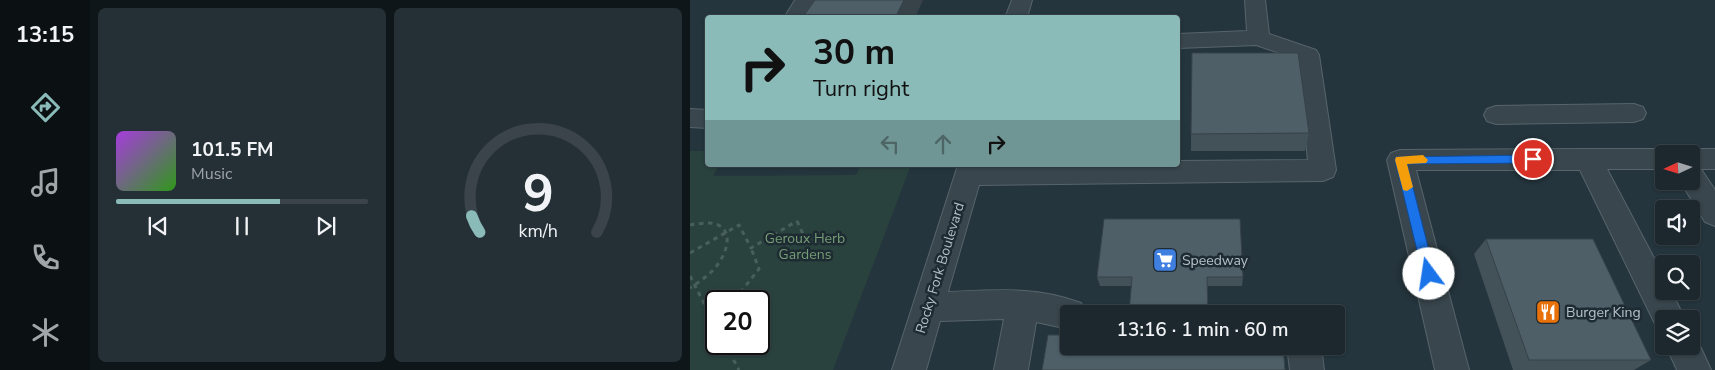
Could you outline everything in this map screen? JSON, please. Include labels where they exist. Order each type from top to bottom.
[{"type":"street","points":[[796,15],[805,0]]},
{"type":"street","points":[[1017,15],[1022,0]]},
{"type":"street","points":[[1255,0],[1258,38]]},
{"type":"street","points":[[970,169],[1323,170],[1308,55],[1258,38],[1180,41]]},
{"type":"street","points":[[1496,115],[1634,113]]},
{"type":"street","points":[[690,118],[705,119]]},
{"type":"street","points":[[1588,159],[1664,310]]},
{"type":"street","points":[[1452,370],[1400,160],[1655,159]]},
{"type":"street","points":[[1700,159],[1715,159]]},
{"type":"street","name":"Rocky Fork Boulevard","points":[[909,370],[970,169]]},
{"type":"street","points":[[1700,190],[1715,214]]},
{"type":"street","points":[[929,307],[1023,304],[1060,312]]},
{"type":"street","points":[[1010,370],[1023,304]]},
{"type":"street","points":[[1305,355],[1307,370]]},
{"type":"street","points":[[1686,355],[1694,370]]},
{"type":"path","points":[[751,248],[797,221],[795,216],[803,234]]},
{"type":"path","points":[[690,225],[701,223],[714,224],[726,232],[728,247],[723,259],[714,270],[690,288]]},
{"type":"path","points":[[690,253],[739,225],[760,269],[742,290]]},
{"type":"path","points":[[690,276],[705,304]]},
{"type":"path","points":[[731,355],[739,370]]},
{"type":"green space","name":"Geroux Herb Gardens","points":[[690,151],[705,151],[705,167],[718,167],[713,176],[856,175],[860,167],[910,167],[833,370],[690,370]]},
{"type":"building","points":[[815,0],[904,0],[896,15],[792,15],[805,14]]},
{"type":"building","points":[[1192,53],[1298,53],[1309,133],[1191,134]]},
{"type":"building","points":[[1104,219],[1240,219],[1243,277],[1207,277],[1208,305],[1130,305],[1132,277],[1097,277]]},
{"type":"building","name":"Burger King","points":[[1486,239],[1593,239],[1651,360],[1529,360]]},
{"type":"building","points":[[1048,335],[1060,335],[1060,355],[1284,355],[1285,370],[1042,370]]},
{"type":"slow traffic","points":[[1407,187],[1400,160],[1423,160]]},
{"type":"place","name":"Speedway","points":[[1165,260]]},
{"type":"place","name":"Burger King","points":[[1548,312]]},
{"type":"route","points":[[1429,274],[1400,160],[1533,159]]}]
